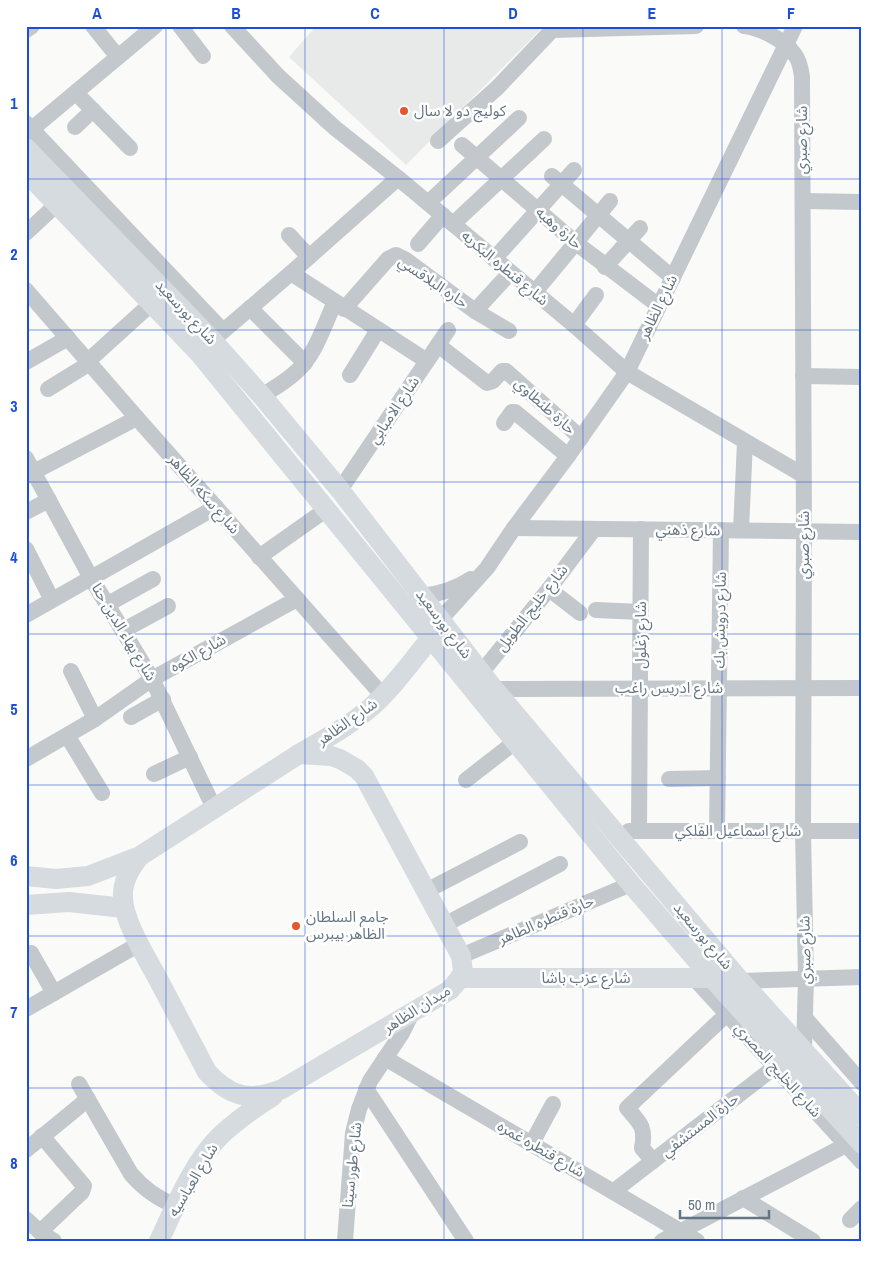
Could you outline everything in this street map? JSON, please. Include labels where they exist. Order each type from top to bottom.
[{"type":"main road","name":"شارع بورسعيد","points":[[28,133],[218,336],[262,396],[340,490],[440,620],[515,742],[704,978],[780,1063],[838,1118],[854,1144]]},
{"type":"main road","name":"شارع بورسعيد","points":[[26,172],[199,353],[327,509],[430,639],[480,686],[614,831],[741,981],[858,1111]]},
{"type":"main road","name":"شارع الظاهر","points":[[299,754],[354,720],[383,696],[430,639]]},
{"type":"main road","name":"ميدان الظاهر","points":[[299,754],[140,856],[130,870],[126,880],[123,897],[124,908],[139,944],[207,1072],[220,1086],[241,1095],[255,1096],[282,1090],[450,990],[460,978],[462,971],[461,956]]},
{"type":"main road","points":[[299,754],[331,756],[349,763],[364,776],[461,956]]},
{"type":"main road","points":[[26,876],[56,879],[88,876],[140,856]]},
{"type":"main road","points":[[26,905],[69,902],[124,908]]},
{"type":"main road","name":"شارع عزب باشا","points":[[460,978],[704,978]]},
{"type":"main road","name":"شارع العباسيه","points":[[159,1241],[203,1157],[220,1136],[244,1115],[282,1090]]},
{"type":"street","points":[[26,30],[32,26]]},
{"type":"street","points":[[93,26],[118,57]]},
{"type":"street","points":[[180,26],[203,56]]},
{"type":"street","name":"شارع قنطره البكريه","points":[[232,26],[278,76],[335,128],[428,203],[574,325],[627,372],[804,475]]},
{"type":"street","points":[[438,141],[497,88],[554,28],[696,26]]},
{"type":"street","name":"شارع صبري","points":[[744,26],[753,27],[771,34],[795,54],[800,65],[802,78],[803,831],[806,983],[804,1049]]},
{"type":"street","name":"شارع الظاهر","points":[[440,620],[487,568],[627,372],[795,26]]},
{"type":"street","points":[[28,133],[118,57],[149,28]]},
{"type":"street","points":[[76,92],[130,148]]},
{"type":"street","points":[[75,127],[93,110]]},
{"type":"street","points":[[428,203],[518,118]]},
{"type":"street","points":[[418,244],[502,178],[544,139]]},
{"type":"street","name":"حارة وهبه","points":[[462,145],[605,267],[659,306]]},
{"type":"street","points":[[494,259],[538,210],[557,180],[574,170]]},
{"type":"street","points":[[218,336],[398,178]]},
{"type":"street","points":[[557,180],[673,278]]},
{"type":"street","points":[[534,293],[610,201]]},
{"type":"street","points":[[802,201],[862,202]]},
{"type":"street","points":[[26,234],[57,204]]},
{"type":"street","points":[[605,267],[640,228]]},
{"type":"street","points":[[289,236],[308,257]]},
{"type":"street","name":"حاره البلاقسي","points":[[339,306],[388,259],[396,256],[406,260],[475,311],[509,331]]},
{"type":"street","points":[[291,273],[339,306],[427,361]]},
{"type":"street","points":[[475,311],[510,273]]},
{"type":"street","name":"شارع سكه الظاهر","points":[[26,290],[383,696]]},
{"type":"street","points":[[574,325],[596,296]]},
{"type":"street","points":[[48,389],[89,362],[152,303]]},
{"type":"street","points":[[262,396],[298,371],[312,352],[339,306]]},
{"type":"street","points":[[250,308],[305,362]]},
{"type":"street","points":[[350,375],[378,330]]},
{"type":"street","name":"شارع الامبابي","points":[[340,490],[448,330]]},
{"type":"street","points":[[26,362],[68,338]]},
{"type":"street","name":"حارة طنطاوي","points":[[438,345],[487,383],[493,381],[502,371],[506,371],[581,438]]},
{"type":"street","points":[[803,376],[862,378]]},
{"type":"street","points":[[504,423],[512,412],[515,412],[568,456]]},
{"type":"street","points":[[29,469],[138,418]]},
{"type":"street","points":[[741,530],[745,442]]},
{"type":"street","name":"شارع بهاء الدين حنا","points":[[29,469],[49,500],[91,578],[152,678],[214,808]]},
{"type":"street","points":[[26,512],[49,500]]},
{"type":"street","points":[[26,615],[216,507]]},
{"type":"street","points":[[259,557],[327,509]]},
{"type":"street","name":"شارع ذهني","points":[[514,528],[862,532]]},
{"type":"street","name":"شارع خليج الطويل","points":[[480,686],[594,529]]},
{"type":"street","name":"شارع زغلول","points":[[639,831],[641,529]]},
{"type":"street","name":"شارع درويش بك","points":[[717,831],[721,530]]},
{"type":"street","points":[[26,550],[52,600]]},
{"type":"street","name":"شارع الظاهر","points":[[422,596],[450,590],[470,580],[487,568]]},
{"type":"street","points":[[108,604],[153,579]]},
{"type":"street","points":[[549,589],[588,611],[641,612]]},
{"type":"street","name":"شارع الكوه","points":[[26,760],[95,719],[152,678],[297,599]]},
{"type":"street","points":[[124,630],[168,606]]},
{"type":"street","points":[[71,671],[95,719]]},
{"type":"street","name":"شارع ادريس راغب","points":[[480,686],[862,688]]},
{"type":"street","points":[[131,717],[163,699]]},
{"type":"street","points":[[68,736],[102,793]]},
{"type":"street","points":[[466,780],[515,742]]},
{"type":"street","points":[[154,774],[190,757]]},
{"type":"street","points":[[669,778],[718,778]]},
{"type":"street","name":"شارع اسماعيل الفلكي","points":[[614,831],[862,831]]},
{"type":"street","points":[[426,891],[520,842]]},
{"type":"street","points":[[444,925],[560,864]]},
{"type":"street","name":"حارة قنطره الطاهر","points":[[461,956],[630,884]]},
{"type":"street","points":[[26,1009],[139,944]]},
{"type":"street","points":[[31,953],[54,993]]},
{"type":"street","points":[[806,983],[862,977]]},
{"type":"street","name":"شارع الخليج المصري","points":[[704,978],[727,1014],[780,1063],[854,1144],[862,1162]]},
{"type":"street","points":[[741,981],[862,987]]},
{"type":"street","name":"شارع طور سينا","points":[[345,1241],[353,1133],[366,1089],[384,1058],[402,1033],[412,1013]]},
{"type":"street","points":[[653,1161],[642,1148],[644,1136],[641,1125],[627,1108],[727,1014]]},
{"type":"street","points":[[805,1018],[862,1083]]},
{"type":"street","name":"شارع قنطره غمره","points":[[384,1058],[697,1241]]},
{"type":"street","name":"حارة المستشفي","points":[[614,1191],[780,1063]]},
{"type":"street","points":[[79,1084],[131,1174],[140,1184],[157,1197],[176,1206]]},
{"type":"street","points":[[366,1089],[466,1241]]},
{"type":"street","points":[[26,1150],[88,1099]]},
{"type":"street","points":[[532,1143],[553,1104]]},
{"type":"street","points":[[35,1227],[82,1192],[84,1186],[42,1136]]},
{"type":"street","points":[[662,1241],[743,1198],[854,1144]]},
{"type":"street","points":[[743,1198],[813,1241]]},
{"type":"street","points":[[850,1220],[862,1208]]},
{"type":"shaded area","name":"كوليج دو لا سال","points":[[316,26],[544,26],[406,165],[289,57]]},
{"type":"place","name":"كوليج دو لا سال","points":[[404,111]]},
{"type":"place","name":"جامع السلطان الظاهر بيبرس","points":[[296,926]]}]
